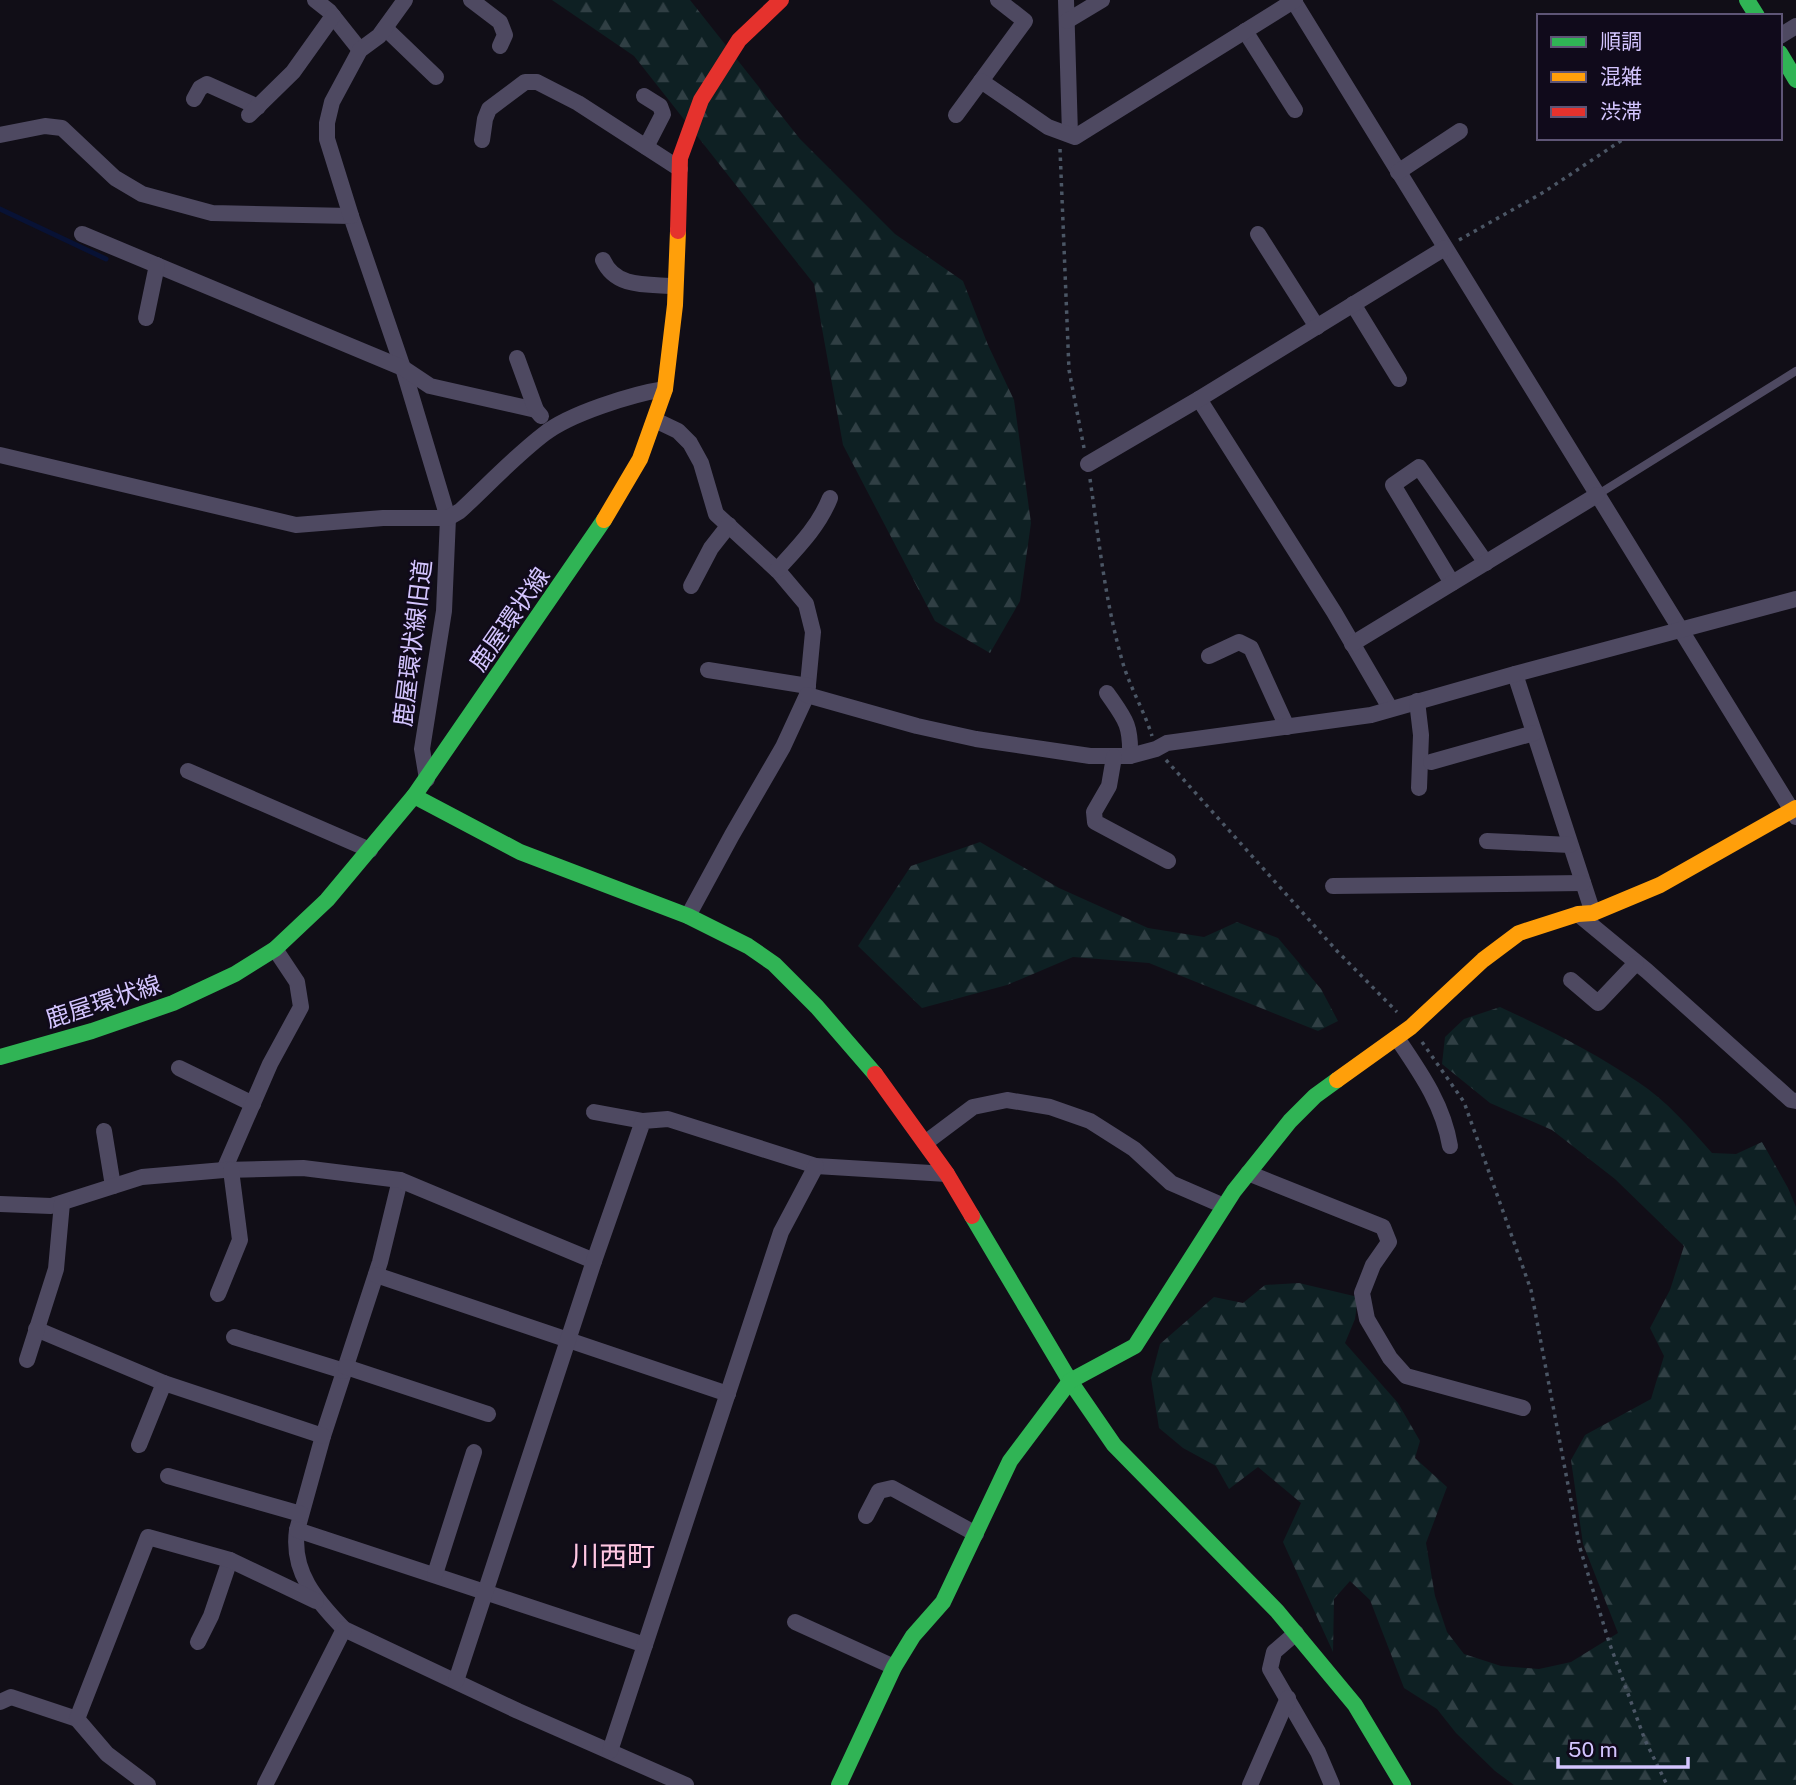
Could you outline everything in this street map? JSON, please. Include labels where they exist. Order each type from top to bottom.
[{"type":"street","points":[[315,0],[333,16],[360,50],[379,36],[405,0]]},
{"type":"street","points":[[471,0],[500,22],[505,34],[500,46]]},
{"type":"street","name":"鹿屋環状線","points":[[0,1057],[92,1031],[173,1003],[234,974],[275,949],[327,900],[427,779],[600,527],[640,458],[664,389],[676,286],[680,158],[701,100],[739,40],[780,0]]},
{"type":"street","points":[[956,115],[1025,21],[998,0]]},
{"type":"street","points":[[1065,132],[1066,0]]},
{"type":"street","points":[[1067,21],[1102,0]]},
{"type":"street","points":[[839,1785],[894,1667],[913,1636],[943,1602],[1010,1461],[1070,1381],[1135,1346],[1224,1206],[1290,1121],[1315,1096],[1412,1027],[1483,960],[1519,933],[1586,913],[1660,884],[1795,812],[1444,248],[1294,0],[1075,136],[1048,127],[981,80]]},
{"type":"street","points":[[194,99],[200,88],[207,84],[254,111],[293,72],[333,16]]},
{"type":"street","points":[[385,28],[436,76]]},
{"type":"street","points":[[1245,31],[1295,110]]},
{"type":"street","name":"鹿屋環状線旧道","points":[[360,50],[332,102],[327,122],[327,139],[403,368],[448,518],[444,611],[422,749],[427,779]]},
{"type":"street","points":[[1782,56],[1796,80]]},
{"type":"street","points":[[482,140],[489,109],[525,82],[537,82],[578,103],[680,169]]},
{"type":"street","points":[[644,96],[660,106],[663,114],[646,147]]},
{"type":"street","points":[[0,135],[45,126],[62,128],[115,178],[142,194],[212,213],[351,216]]},
{"type":"street","points":[[1398,172],[1460,131]]},
{"type":"street","points":[[82,234],[403,368],[430,386],[536,410]]},
{"type":"street","points":[[1258,234],[1317,327]]},
{"type":"street","points":[[1088,464],[1444,248]]},
{"type":"street","points":[[603,260],[620,281],[676,286]]},
{"type":"street","points":[[146,318],[158,265]]},
{"type":"street","points":[[1353,304],[1399,379]]},
{"type":"street","points":[[517,358],[536,410],[551,429]]},
{"type":"street","points":[[0,455],[296,524],[383,518],[448,518],[460,511],[551,429],[636,394],[664,389]]},
{"type":"street","points":[[1199,399],[1390,708]]},
{"type":"street","points":[[655,420],[678,431],[690,443],[701,463],[716,514],[777,570],[806,604],[813,632],[807,690],[783,747],[688,916]]},
{"type":"street","points":[[1452,583],[1393,485],[1419,467],[1486,563]]},
{"type":"street","points":[[1352,644],[1597,495]]},
{"type":"street","points":[[777,570],[811,532],[830,498]]},
{"type":"street","points":[[691,586],[711,548],[729,525]]},
{"type":"street","points":[[708,670],[807,690],[917,726],[976,739],[1090,756],[1122,757],[1156,750],[1167,743],[1371,715],[1680,629],[1796,600]]},
{"type":"street","points":[[1209,656],[1239,642],[1251,648],[1287,727]]},
{"type":"street","points":[[1516,674],[1583,883],[1586,913],[1636,962],[1791,1100],[1796,1101]]},
{"type":"street","points":[[1107,693],[1127,722],[1130,737],[1109,786],[1094,812],[1094,822],[1168,861]]},
{"type":"street","points":[[1417,701],[1421,736],[1419,788]]},
{"type":"street","points":[[1430,762],[1534,733]]},
{"type":"street","points":[[188,771],[370,850]]},
{"type":"street","points":[[414,796],[520,852],[688,916],[748,946],[774,964],[817,1007],[870,1068],[947,1174],[1070,1381],[1114,1444],[1296,1633],[1355,1704],[1403,1785]]},
{"type":"street","points":[[1487,841],[1570,845]]},
{"type":"street","points":[[1334,886],[1583,883]]},
{"type":"street","points":[[218,1294],[240,1240],[228,1170],[270,1064],[301,1007],[297,982],[275,949]]},
{"type":"street","points":[[1571,980],[1598,1003],[1636,962]]},
{"type":"street","points":[[1397,1038],[1432,1090],[1448,1130],[1451,1146]]},
{"type":"street","points":[[179,1068],[253,1104]]},
{"type":"street","points":[[925,1143],[973,1107],[1007,1100],[1051,1107],[1090,1121],[1134,1149],[1171,1183],[1224,1206]]},
{"type":"street","points":[[594,1112],[643,1121],[668,1119],[817,1166],[947,1174]]},
{"type":"street","points":[[456,1681],[594,1261],[643,1121]]},
{"type":"street","points":[[104,1131],[113,1186]]},
{"type":"street","points":[[610,1751],[781,1232],[817,1166]]},
{"type":"street","points":[[0,1204],[51,1206],[142,1177],[228,1170],[303,1168],[400,1180],[594,1261]]},
{"type":"street","points":[[1248,1173],[1383,1227],[1389,1242],[1373,1265],[1362,1293],[1367,1319],[1390,1358],[1406,1376],[1523,1408]]},
{"type":"street","points":[[400,1180],[376,1275],[323,1437],[299,1522],[295,1545],[297,1562],[306,1584],[344,1629],[686,1785]]},
{"type":"street","points":[[27,1360],[56,1269],[62,1203]]},
{"type":"street","points":[[376,1275],[727,1394]]},
{"type":"street","points":[[36,1329],[164,1383],[323,1437]]},
{"type":"street","points":[[241,1344],[345,1369],[488,1414]]},
{"type":"street","points":[[139,1445],[164,1383]]},
{"type":"street","points":[[435,1574],[474,1452]]},
{"type":"street","points":[[168,1476],[435,1574],[645,1645]]},
{"type":"street","points":[[866,1516],[879,1491],[892,1488],[976,1534]]},
{"type":"street","points":[[77,1719],[148,1537],[230,1560],[319,1602]]},
{"type":"street","points":[[198,1642],[211,1616],[230,1560]]},
{"type":"street","points":[[794,1622],[894,1667]]},
{"type":"street","points":[[265,1785],[344,1629]]},
{"type":"street","points":[[1296,1633],[1274,1652],[1270,1669],[1318,1752],[1332,1785]]},
{"type":"street","points":[[0,1702],[11,1697],[77,1719],[107,1754],[148,1785]]},
{"type":"street","points":[[1250,1785],[1288,1698]]},
{"type":"lane","points":[[1597,495],[1796,371]]},
{"type":"path","points":[[1065,132],[1069,370],[1088,464],[1104,581],[1123,665],[1146,718],[1156,750],[1337,951],[1412,1027],[1464,1102],[1531,1290],[1580,1548],[1609,1642],[1645,1740],[1667,1785]]},
{"type":"path","points":[[1444,248],[1544,192],[1622,140]]},
{"type":"green space","points":[[552,0],[690,0],[800,139],[895,234],[963,281],[988,345],[1014,400],[1031,523],[1020,601],[990,653],[935,621],[843,445],[814,284],[634,56]]},
{"type":"green space","points":[[980,842],[1059,888],[1148,928],[1204,937],[1237,922],[1278,938],[1321,989],[1338,1021],[1318,1031],[1149,963],[1073,957],[1007,985],[922,1008],[858,946],[911,866]]},
{"type":"green space","points":[[1500,1007],[1606,1061],[1638,1082],[1668,1106],[1712,1153],[1736,1154],[1762,1142],[1796,1207],[1796,1785],[1514,1785],[1495,1771],[1456,1733],[1437,1709],[1404,1688],[1370,1600],[1350,1581],[1334,1599],[1333,1652],[1283,1542],[1301,1503],[1258,1467],[1229,1489],[1216,1466],[1183,1448],[1159,1428],[1151,1378],[1160,1344],[1214,1297],[1243,1303],[1265,1285],[1299,1283],[1358,1297],[1355,1319],[1345,1343],[1398,1403],[1420,1441],[1415,1458],[1447,1487],[1426,1543],[1435,1596],[1447,1632],[1464,1654],[1501,1666],[1539,1669],[1571,1662],[1618,1633],[1583,1544],[1571,1460],[1585,1435],[1651,1399],[1664,1356],[1650,1328],[1670,1290],[1684,1246],[1615,1179],[1552,1130],[1490,1103],[1442,1064],[1445,1037],[1464,1019]]},
{"type":"waterway","points":[[0,209],[106,259]]},
{"type":"traffic: fast","points":[[1747,0],[1756,14]]},
{"type":"traffic: fast","points":[[1782,56],[1796,80]]},
{"type":"traffic: fast","points":[[0,1057],[92,1031],[173,1003],[235,974],[275,949],[327,900],[414,796],[604,520]]},
{"type":"traffic: fast","points":[[414,796],[520,852],[688,916],[748,946],[774,964],[817,1007],[875,1074]]},
{"type":"traffic: fast","points":[[839,1785],[894,1667],[913,1636],[943,1602],[1010,1461],[1070,1381],[1135,1346],[1234,1191],[1290,1121],[1315,1096],[1337,1080]]},
{"type":"traffic: fast","points":[[972,1216],[1070,1381],[1114,1445],[1277,1611],[1355,1705],[1403,1785]]},
{"type":"traffic: slow","points":[[604,520],[640,459],[665,389],[675,305],[678,231]]},
{"type":"traffic: slow","points":[[1337,1080],[1411,1027],[1483,960],[1519,933],[1578,914],[1593,913],[1660,885],[1796,808]]},
{"type":"traffic: jam","points":[[678,231],[680,158],[701,100],[739,40],[781,0]]},
{"type":"traffic: jam","points":[[875,1074],[947,1174],[972,1216]]},
{"type":"district","name":"川西町","points":[[613,1555]]}]
